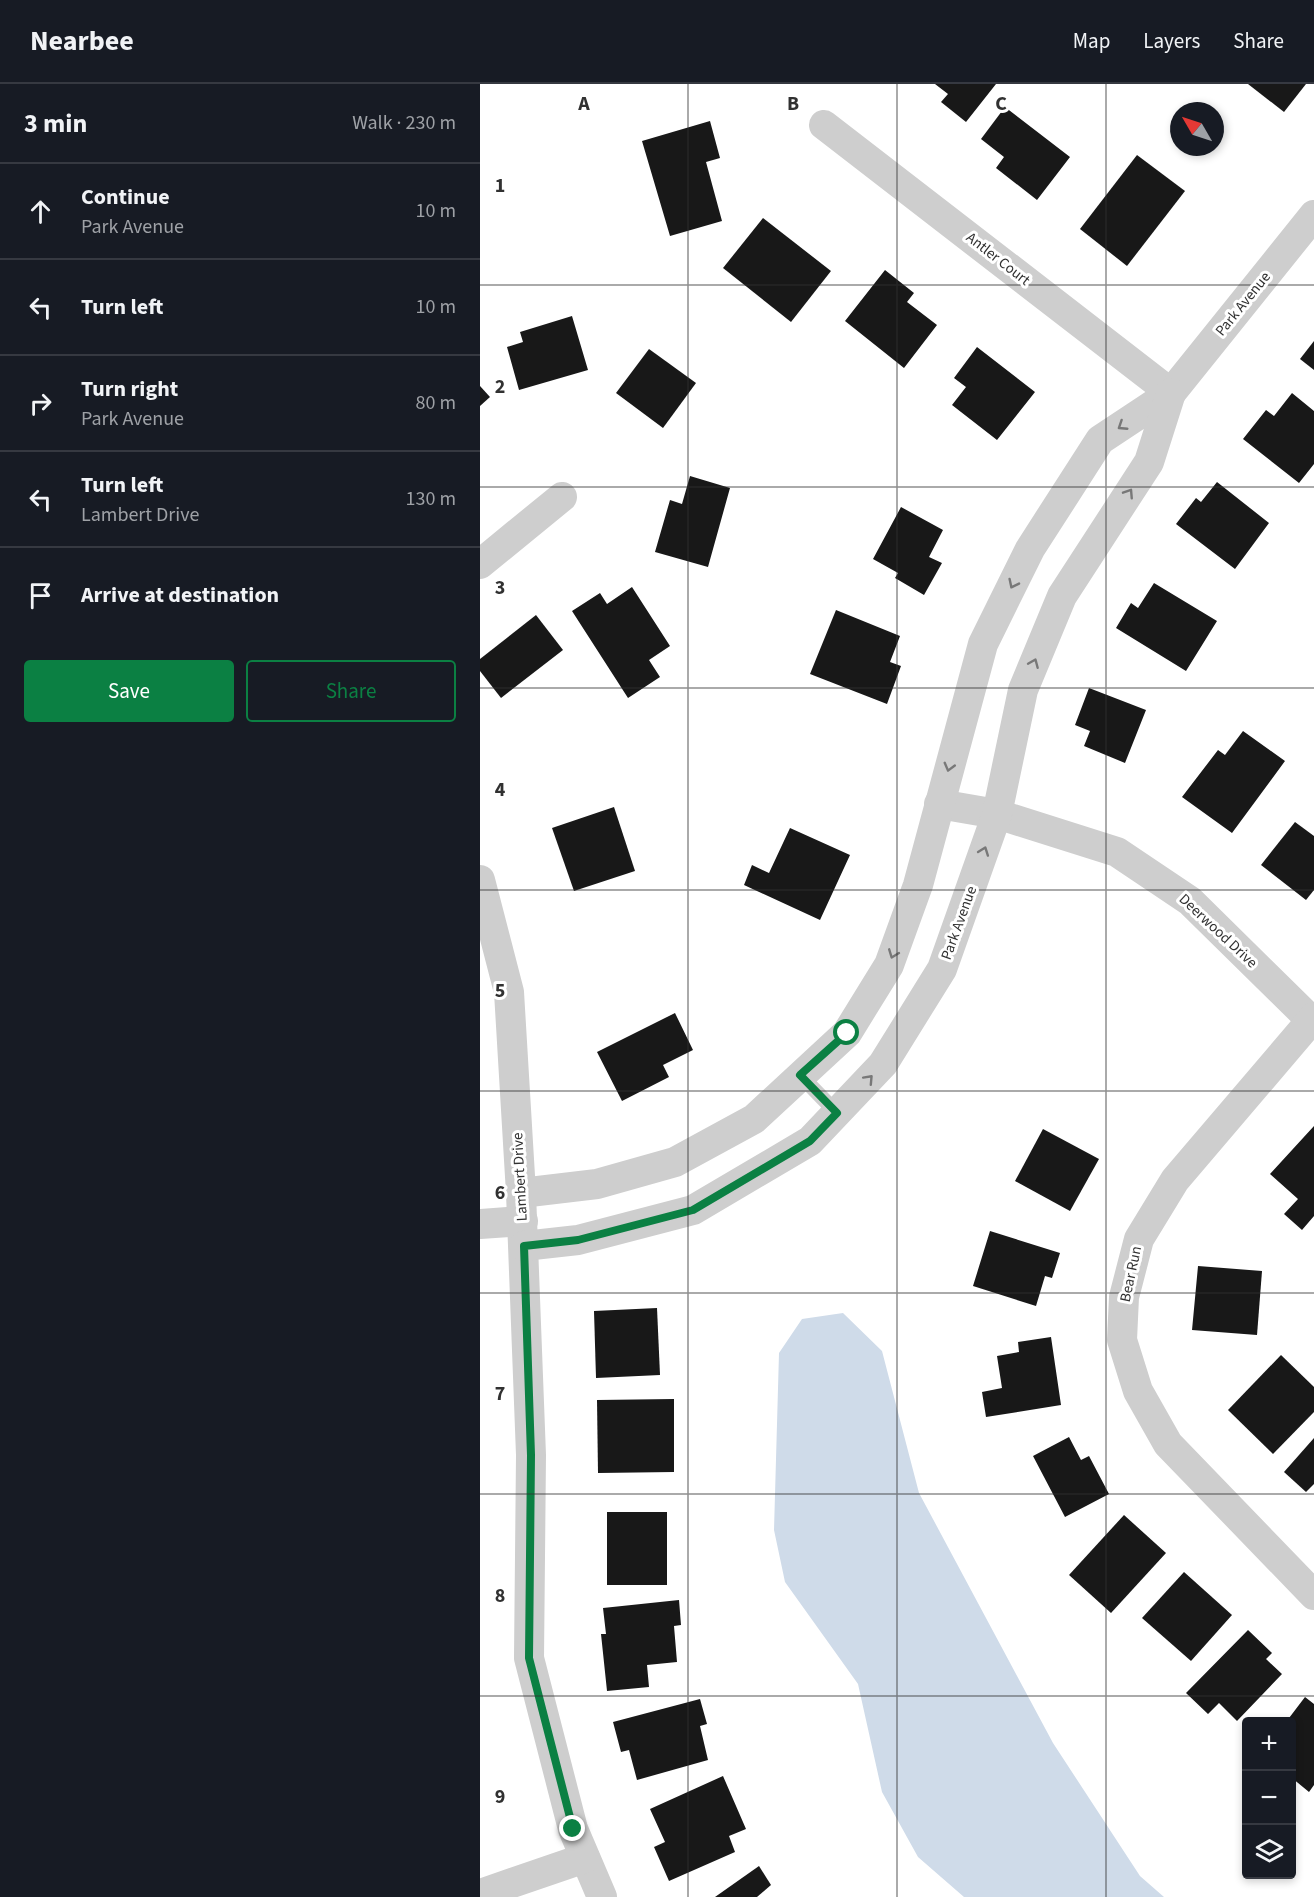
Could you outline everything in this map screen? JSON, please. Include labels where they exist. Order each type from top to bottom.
[{"type":"street","name":"Antler Court","points":[[824,126],[1171,393]]},
{"type":"street","name":"Park Avenue","points":[[480,1224],[523,1220],[597,1184],[675,1162],[754,1119],[847,1033],[889,965],[918,885],[983,644],[1030,549],[1100,440],[1171,393],[1314,215]]},
{"type":"street","name":"Park Avenue","points":[[523,1220],[578,1240],[693,1210],[810,1141],[883,1064],[942,969],[998,814],[1023,690],[1062,596],[1149,462],[1171,393]]},
{"type":"street","points":[[480,564],[562,497]]},
{"type":"street","name":"Deerwood Drive","points":[[939,804],[998,814],[1117,852],[1190,900],[1313,1020]]},
{"type":"street","name":"Lambert Drive","points":[[480,880],[509,992],[523,1220],[531,1455],[529,1658],[573,1829],[602,1897]]},
{"type":"street","name":"Bear Run","points":[[1313,1020],[1175,1180],[1139,1239],[1124,1297],[1122,1340],[1138,1391],[1168,1444],[1314,1595]]},
{"type":"street","points":[[480,1894],[585,1858]]},
{"type":"lane","points":[[800,1075],[837,1113]]},
{"type":"water","points":[[843,1313],[882,1351],[919,1493],[1053,1743],[1140,1876],[1164,1897],[964,1897],[918,1857],[882,1792],[858,1684],[785,1582],[774,1530],[779,1353],[802,1319]]},
{"type":"building","points":[[935,84],[996,84],[966,122],[941,102],[948,94]]},
{"type":"building","points":[[1248,84],[1306,84],[1284,112]]},
{"type":"building","points":[[1005,107],[1070,157],[1037,200],[996,168],[1004,157],[981,139]]},
{"type":"building","points":[[710,121],[720,158],[706,162],[722,221],[670,236],[642,141]]},
{"type":"building","points":[[1137,155],[1185,191],[1127,266],[1080,229]]},
{"type":"building","points":[[763,218],[831,271],[791,322],[723,268]]},
{"type":"building","points":[[885,270],[914,293],[907,302],[937,325],[904,368],[845,321]]},
{"type":"building","points":[[572,316],[588,370],[519,390],[507,347],[523,342],[520,332]]},
{"type":"building","points":[[1314,341],[1314,370],[1300,359]]},
{"type":"building","points":[[977,347],[1035,392],[997,440],[952,405],[966,387],[954,378]]},
{"type":"building","points":[[649,349],[696,383],[663,428],[616,393]]},
{"type":"building","points":[[480,386],[490,397],[480,406]]},
{"type":"building","points":[[1292,393],[1314,411],[1314,464],[1299,483],[1243,439],[1266,410],[1274,416]]},
{"type":"building","points":[[690,476],[730,488],[708,567],[655,552],[670,500],[682,504]]},
{"type":"building","points":[[1217,482],[1269,523],[1235,569],[1176,524],[1196,498],[1201,502]]},
{"type":"building","points":[[901,507],[943,530],[929,557],[942,563],[924,595],[895,578],[898,573],[873,559]]},
{"type":"building","points":[[1154,583],[1217,621],[1186,671],[1116,628],[1131,603],[1138,608]]},
{"type":"building","points":[[632,587],[670,646],[649,660],[660,677],[628,698],[572,611],[600,593],[607,604]]},
{"type":"building","points":[[836,610],[900,636],[890,662],[901,666],[887,704],[810,674]]},
{"type":"building","points":[[536,615],[563,650],[501,698],[480,671],[480,659]]},
{"type":"building","points":[[1089,688],[1146,710],[1125,763],[1084,746],[1090,731],[1075,725]]},
{"type":"building","points":[[1243,731],[1285,761],[1232,833],[1182,797],[1218,750],[1225,755]]},
{"type":"building","points":[[614,807],[635,871],[574,891],[552,828]]},
{"type":"building","points":[[1295,822],[1314,836],[1314,890],[1306,900],[1261,865]]},
{"type":"building","points":[[790,828],[850,855],[820,920],[744,885],[752,865],[769,873]]},
{"type":"building","points":[[675,1013],[693,1050],[663,1065],[669,1077],[622,1101],[597,1052]]},
{"type":"building","points":[[1314,1126],[1314,1216],[1302,1230],[1284,1214],[1298,1199],[1270,1174]]},
{"type":"building","points":[[1043,1129],[1099,1159],[1070,1211],[1015,1181]]},
{"type":"building","points":[[990,1231],[1060,1253],[1052,1278],[1045,1276],[1036,1306],[973,1286]]},
{"type":"building","points":[[1198,1266],[1262,1271],[1257,1335],[1192,1330]]},
{"type":"building","points":[[657,1308],[660,1375],[596,1378],[594,1311]]},
{"type":"building","points":[[1051,1337],[1061,1405],[986,1417],[982,1392],[1002,1388],[997,1356],[1019,1352],[1018,1342]]},
{"type":"building","points":[[1281,1355],[1314,1387],[1314,1412],[1273,1454],[1228,1410]]},
{"type":"building","points":[[674,1399],[674,1472],[598,1473],[597,1400]]},
{"type":"building","points":[[1069,1437],[1081,1460],[1089,1456],[1109,1494],[1065,1517],[1033,1456]]},
{"type":"building","points":[[1314,1438],[1314,1484],[1306,1492],[1284,1472]]},
{"type":"building","points":[[607,1512],[667,1512],[667,1585],[607,1585]]},
{"type":"building","points":[[1124,1515],[1166,1553],[1111,1613],[1069,1575]]},
{"type":"building","points":[[1184,1572],[1232,1615],[1191,1661],[1142,1618]]},
{"type":"building","points":[[679,1600],[681,1625],[674,1626],[677,1662],[647,1665],[649,1687],[607,1691],[601,1634],[606,1634],[603,1608]]},
{"type":"building","points":[[1248,1630],[1272,1653],[1266,1659],[1282,1674],[1237,1721],[1219,1703],[1208,1714],[1186,1693]]},
{"type":"building","points":[[1305,1697],[1314,1704],[1314,1785],[1309,1792],[1296,1781],[1296,1717],[1290,1717]]},
{"type":"building","points":[[700,1699],[707,1724],[700,1726],[708,1760],[637,1780],[629,1750],[621,1752],[613,1722]]},
{"type":"building","points":[[723,1776],[746,1829],[729,1836],[735,1852],[669,1881],[654,1847],[665,1842],[650,1809]]},
{"type":"building","points":[[759,1866],[771,1885],[757,1897],[715,1897]]},
{"type":"route","points":[[573,1829],[529,1658],[531,1455],[524,1246],[578,1240],[693,1210],[810,1141],[837,1113],[800,1075],[847,1033]]}]
